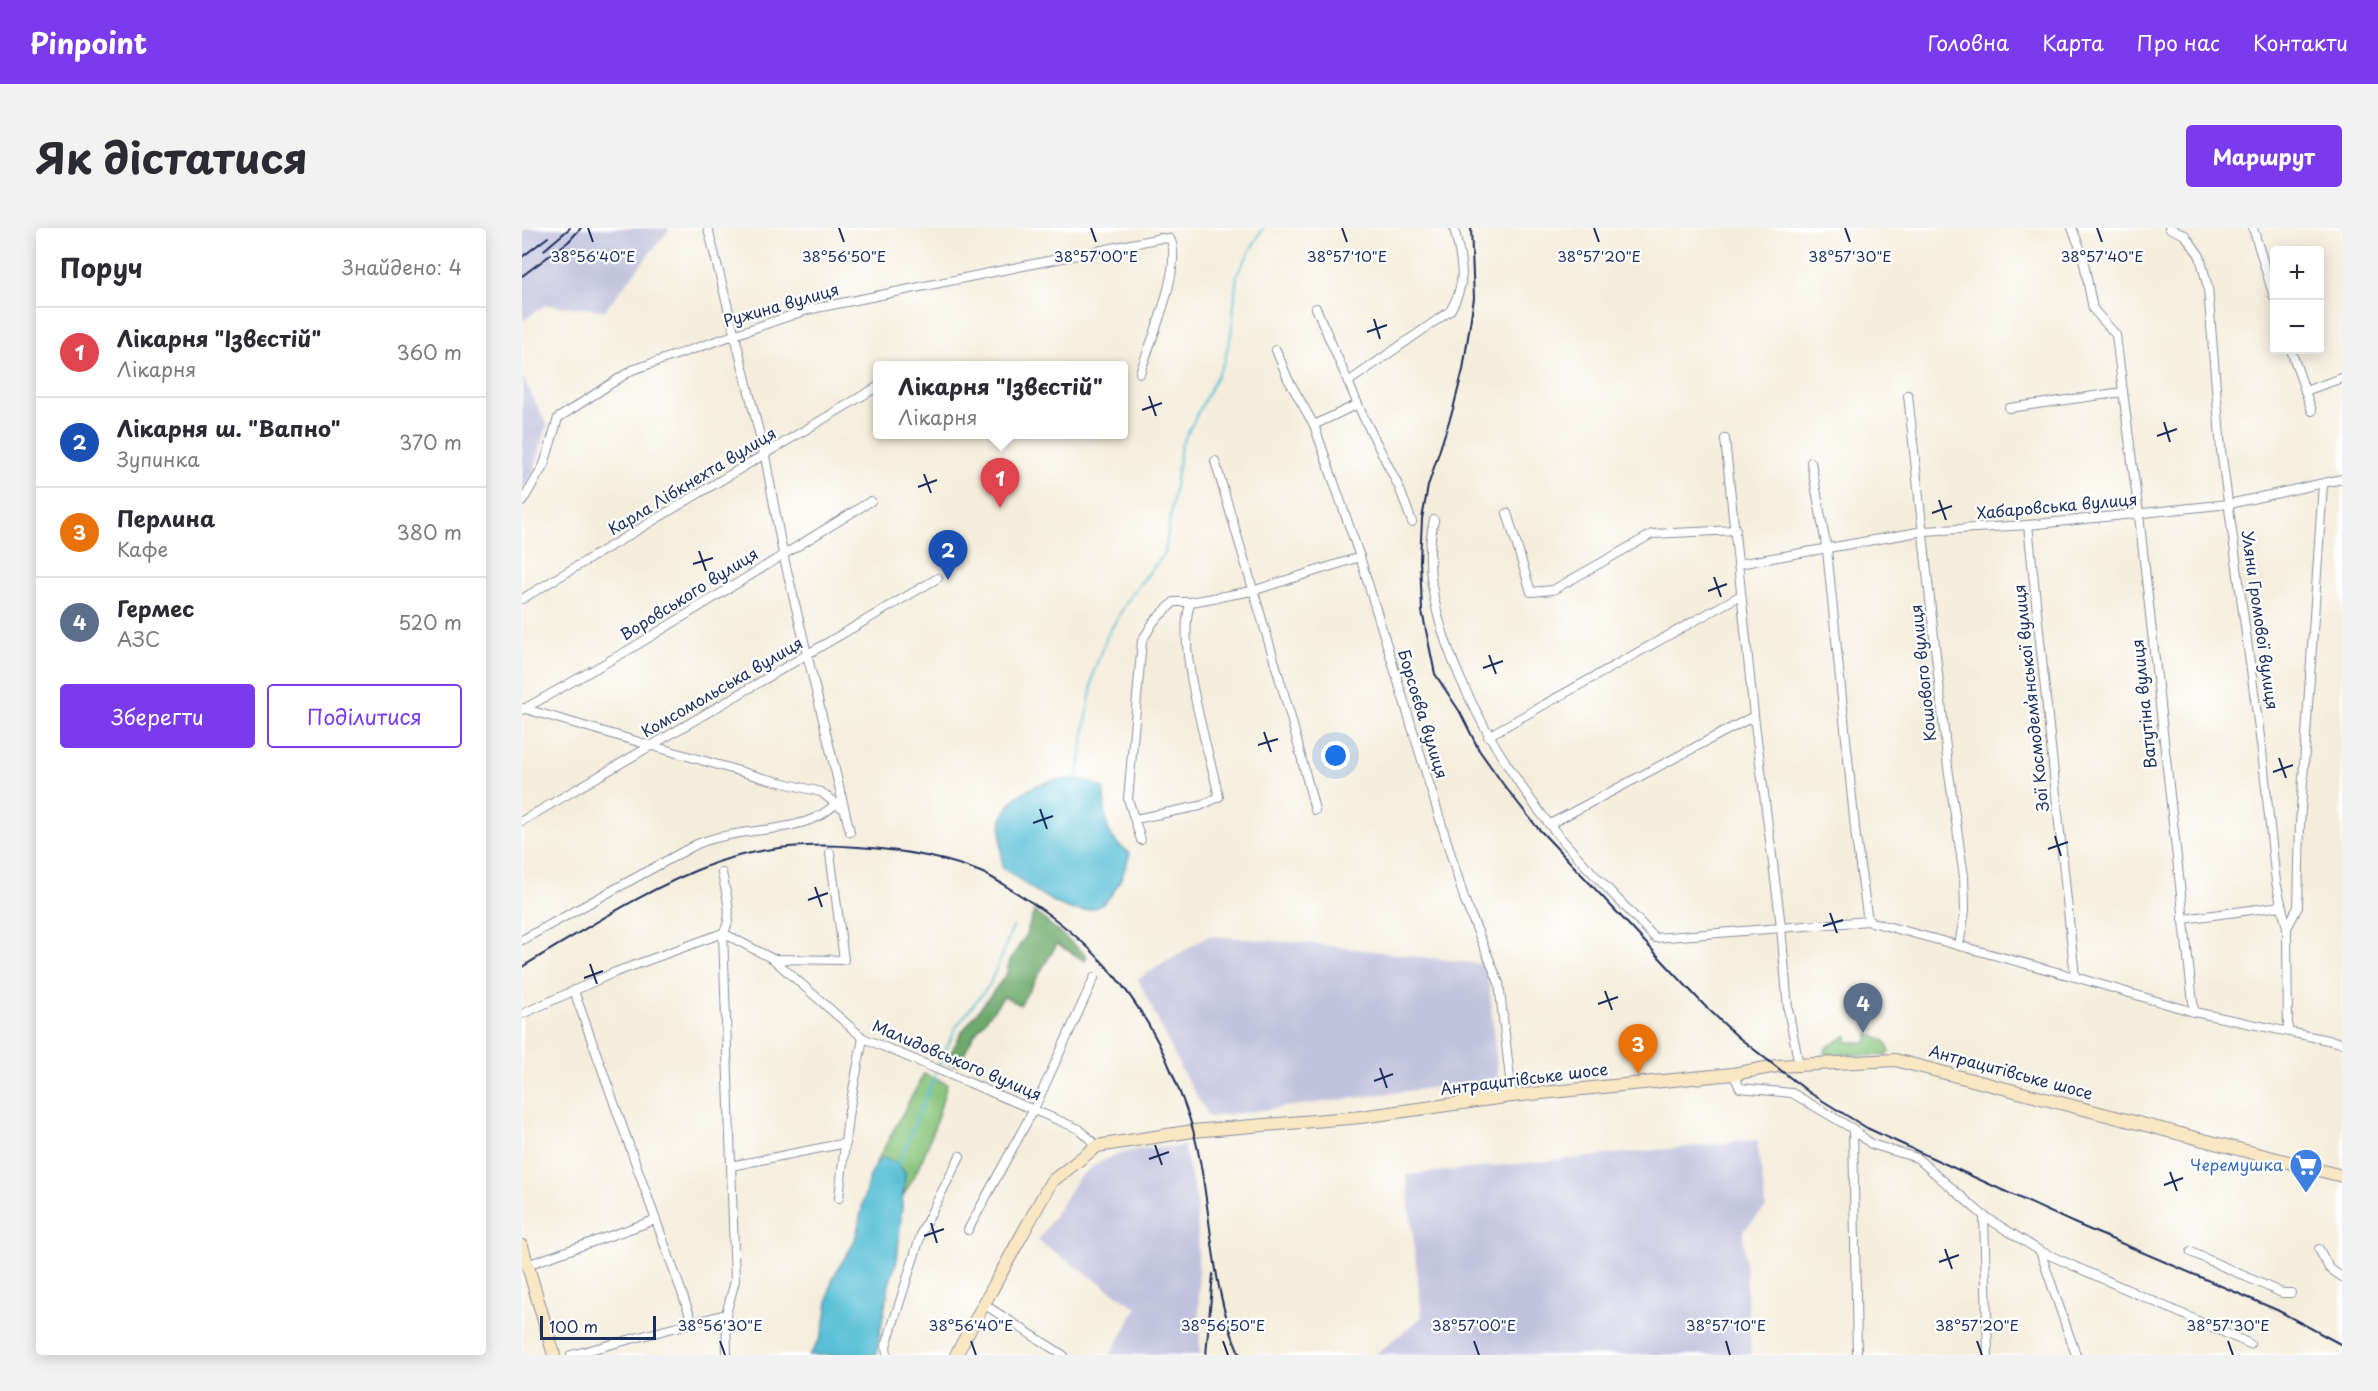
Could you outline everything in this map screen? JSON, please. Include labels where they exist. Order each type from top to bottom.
[{"type":"main road","name":"Антрацитівське шосе","points":[[956,1355],[1051,1182],[1097,1146],[1193,1131],[1361,1116],[1512,1096],[1733,1074],[1799,1065],[1895,1060],[2342,1176]]},
{"type":"main road","points":[[522,1246],[554,1355]]},
{"type":"street","points":[[708,228],[765,456],[783,554],[850,832]]},
{"type":"street","points":[[1348,382],[1450,311],[1461,294],[1463,274],[1454,228]]},
{"type":"street","name":"Ватутіна вулиця","points":[[2072,228],[2082,253],[2093,309],[2116,335],[2139,515],[2194,1012]]},
{"type":"street","name":"Уляни Громової вулиця","points":[[2169,228],[2185,235],[2200,256],[2208,288],[2221,450],[2262,750],[2276,882],[2287,928],[2288,1031]]},
{"type":"street","points":[[2253,228],[2270,284]]},
{"type":"street","name":"Ружина вулиця","points":[[522,502],[544,465],[558,418],[632,370],[807,309],[1006,267],[1170,238],[1174,245],[1173,268],[1140,374]]},
{"type":"street","points":[[1316,308],[1358,404],[1399,486],[1412,522]]},
{"type":"street","name":"Борсоєва вулиця","points":[[1276,350],[1287,379],[1314,425],[1360,557],[1465,901],[1499,983],[1512,1096]]},
{"type":"street","points":[[2292,354],[2312,411]]},
{"type":"street","points":[[2305,391],[2342,378]]},
{"type":"street","name":"Карла Лібкнехта вулиця","points":[[522,599],[873,389]]},
{"type":"street","points":[[2008,408],[2123,392]]},
{"type":"street","name":"Кошового вулиця","points":[[1908,395],[1948,767],[1964,877],[1965,910],[1959,946]]},
{"type":"street","points":[[1314,425],[1358,404]]},
{"type":"street","points":[[1725,439],[1754,716],[1781,926],[1788,1009],[1799,1065]]},
{"type":"street","points":[[1215,461],[1290,714],[1315,810]]},
{"type":"street","points":[[1811,462],[1827,550],[1856,838],[1868,921]]},
{"type":"street","name":"Хабаровська вулиця","points":[[1739,564],[1924,531],[2028,525],[2229,504],[2342,479]]},
{"type":"street","points":[[2287,928],[2298,907],[2300,824],[2323,484]]},
{"type":"street","name":"Воровського вулиця","points":[[523,709],[632,648],[871,501]]},
{"type":"street","points":[[1507,513],[1531,592],[1553,590],[1652,534],[1736,530]]},
{"type":"street","points":[[1434,520],[1429,559],[1435,604],[1456,669],[1488,736],[1550,824],[1655,938],[1674,939],[1781,926],[1868,921],[2194,1012],[2342,1043]]},
{"type":"street","name":"Зої Космодем’янської вулиця","points":[[2028,525],[2075,977]]},
{"type":"street","points":[[1141,840],[1128,799],[1142,641],[1154,621],[1174,602],[1191,602],[1252,591],[1360,557]]},
{"type":"street","name":"Комсомольська вулиця","points":[[522,821],[938,578]]},
{"type":"street","points":[[1488,736],[1741,596]]},
{"type":"street","points":[[1135,819],[1200,806],[1219,797],[1186,651],[1187,612],[1191,602]]},
{"type":"street","points":[[523,709],[821,792],[837,803],[846,813]]},
{"type":"street","points":[[1550,824],[1754,716]]},
{"type":"street","points":[[522,940],[697,844],[716,836],[799,823],[818,817],[837,803]]},
{"type":"street","points":[[773,959],[844,960],[830,853]]},
{"type":"street","points":[[522,1014],[613,974],[723,933],[727,928],[729,914],[722,873]]},
{"type":"street","points":[[2183,919],[2282,906]]},
{"type":"street","points":[[723,933],[735,1281],[726,1314],[728,1355]]},
{"type":"street","name":"Малидовського вулиця","points":[[723,933],[773,959],[863,1038],[1079,1129],[1097,1146]]},
{"type":"street","points":[[968,1230],[1034,1110],[1094,978]]},
{"type":"street","points":[[574,991],[692,1321]]},
{"type":"street","points":[[839,1198],[848,1116],[863,1038]]},
{"type":"street","points":[[1733,1074],[1740,1088],[1792,1093],[1853,1129],[1871,1144],[1917,1158],[1984,1216],[2040,1251],[2250,1344]]},
{"type":"street","points":[[1853,1129],[1857,1355]]},
{"type":"street","points":[[731,1166],[846,1143]]},
{"type":"street","points":[[887,1355],[886,1346],[915,1250],[932,1206],[960,1156]]},
{"type":"street","points":[[1984,1216],[1988,1355]]},
{"type":"street","points":[[528,1265],[655,1220]]},
{"type":"street","points":[[2319,1249],[2329,1268],[2342,1277]]},
{"type":"street","points":[[2040,1251],[2076,1355]]},
{"type":"street","points":[[2191,1252],[2282,1293],[2291,1293]]},
{"type":"street","points":[[985,1305],[1063,1355]]},
{"type":"street","points":[[571,1355],[692,1321],[726,1314]]},
{"type":"shaded area","points":[[522,228],[670,228],[605,310],[545,305],[522,321]]},
{"type":"shaded area","points":[[522,376],[547,425],[534,471],[522,490]]},
{"type":"shaded area","points":[[1208,936],[1314,944],[1487,965],[1498,1079],[1209,1117],[1181,1069],[1138,979]]},
{"type":"shaded area","points":[[1757,1140],[1766,1208],[1743,1231],[1751,1355],[1375,1355],[1422,1317],[1406,1175]]},
{"type":"shaded area","points":[[1184,1146],[1197,1203],[1200,1355],[1110,1355],[1137,1308],[1038,1241],[1078,1178],[1093,1166],[1115,1155],[1141,1149]]},
{"type":"green space","points":[[1034,911],[1087,956],[1085,961],[1057,944],[1020,1005],[1004,996],[974,1035],[958,1065],[946,1062],[962,1032],[1006,975],[1010,960],[1025,937]]},
{"type":"green space","points":[[1868,1034],[1885,1041],[1890,1052],[1886,1056],[1825,1054],[1826,1048],[1847,1035],[1847,1042],[1867,1042]]},
{"type":"green space","points":[[924,1074],[947,1084],[929,1142],[918,1169],[903,1196],[905,1173],[895,1162],[876,1163]]},
{"type":"water","points":[[1069,779],[1085,780],[1103,788],[1110,833],[1120,846],[1130,853],[1119,882],[1106,900],[1092,909],[1076,910],[1060,905],[1041,895],[1002,867],[1002,820],[1012,802],[1029,789],[1049,782]]},
{"type":"water","points":[[882,1158],[895,1162],[905,1173],[897,1260],[889,1284],[876,1355],[809,1355],[823,1330],[833,1278],[854,1243],[868,1183],[876,1164]]},
{"type":"waterway","points":[[1077,781],[1094,671],[1108,634],[1131,595],[1165,553],[1181,446],[1224,362],[1231,335],[1237,274],[1263,228]]},
{"type":"waterway","points":[[938,1067],[956,1027],[990,984],[1013,927]]},
{"type":"waterway","points":[[897,1167],[936,1072]]},
{"type":"railway","points":[[544,250],[570,228]]},
{"type":"railway","points":[[522,276],[568,242],[581,228]]},
{"type":"railway","points":[[1471,228],[1474,298],[1463,370],[1428,486],[1422,519],[1420,560],[1422,611],[1435,674],[1460,712],[1479,750],[1503,784],[1536,826],[1704,1005],[1738,1037],[1810,1093],[1867,1128],[2074,1223],[2277,1310],[2342,1345]]},
{"type":"railway","points":[[522,257],[548,237]]},
{"type":"railway","points":[[522,967],[616,911],[665,885],[715,863],[750,853],[804,846],[874,848],[937,858],[988,875],[1046,912],[1092,951],[1130,995],[1160,1046],[1193,1130],[1204,1187],[1216,1273],[1222,1301],[1240,1355]]},
{"type":"railway","points":[[1206,1355],[1213,1274]]},
{"type":"place","name":"Лікарня \"Ізвєстій\"","points":[[1000,508]]},
{"type":"place","name":"Лікарня ш. \"Вапно\"","points":[[948,580]]},
{"type":"place","name":"Гермес","points":[[1863,1033]]},
{"type":"place","name":"Перлина","points":[[1638,1074]]},
{"type":"place","name":"Черемушка","points":[[2306,1194]]}]
